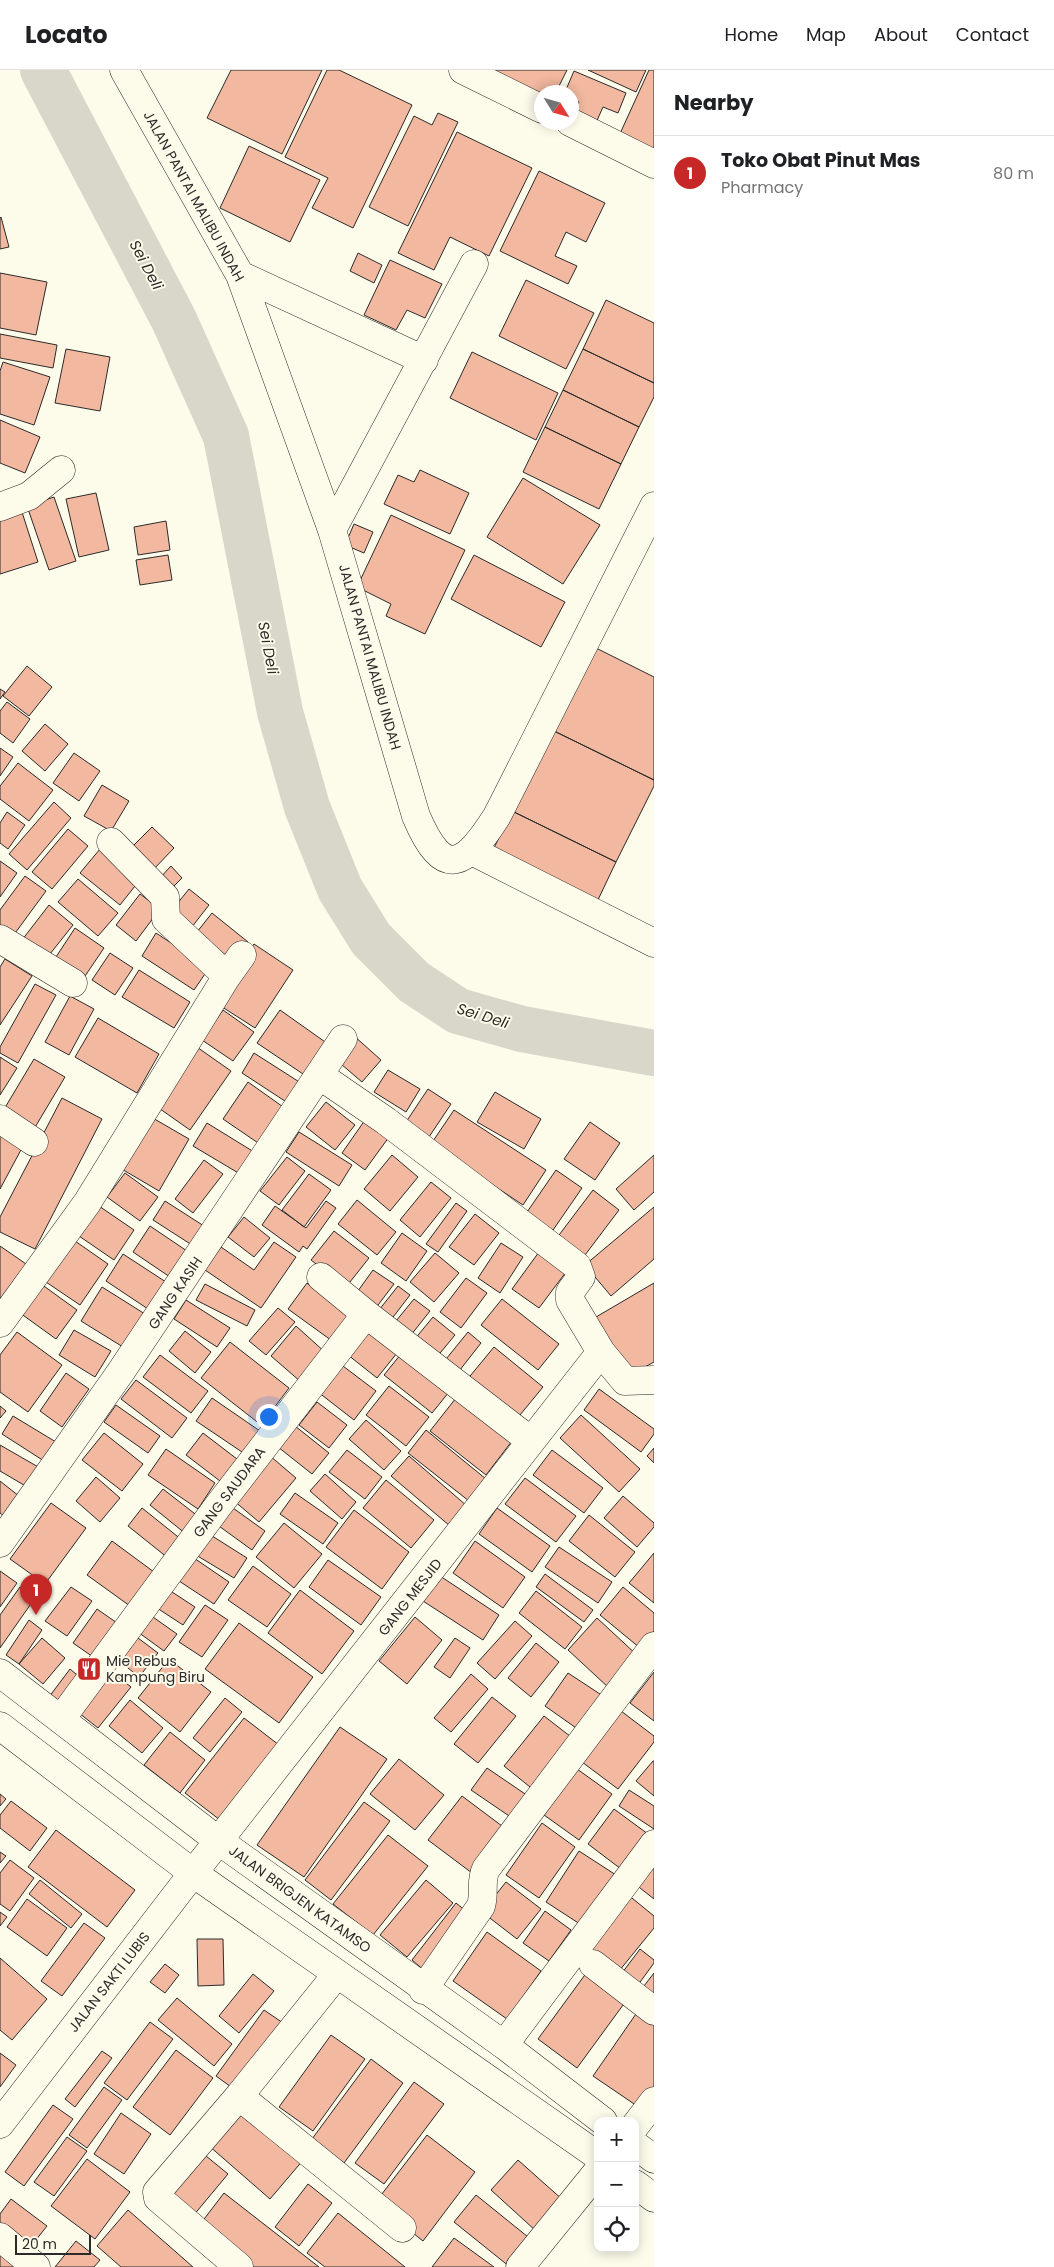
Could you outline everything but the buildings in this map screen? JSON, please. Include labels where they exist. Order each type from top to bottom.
[{"type":"street","name":"JALAN PANTAI MALIBU INDAH","points":[[124,70],[240,275],[332,530],[416,816],[426,839],[440,856],[450,860],[465,857],[472,851]]},
{"type":"street","points":[[462,70],[534,105]]},
{"type":"street","points":[[579,126],[654,164]]},
{"type":"street","points":[[332,530],[474,264]]},
{"type":"street","points":[[240,275],[424,360]]},
{"type":"street","points":[[0,506],[29,496],[62,470]]},
{"type":"street","points":[[654,506],[497,816],[472,851],[654,943]]},
{"type":"street","points":[[0,1323],[87,1203],[234,966],[166,920],[165,897],[111,842]]},
{"type":"street","points":[[0,939],[73,983]]},
{"type":"street","name":"GANG KASIH","points":[[0,1543],[120,1373],[342,1039]]},
{"type":"street","points":[[319,1074],[386,1121],[577,1266],[581,1277],[570,1292],[570,1300],[600,1352],[624,1381],[654,1380]]},
{"type":"street","points":[[0,1119],[34,1142]]},
{"type":"street","points":[[321,1277],[531,1441]]},
{"type":"street","name":"GANG SAUDARA","points":[[60,1719],[218,1506],[366,1314]]},
{"type":"street","name":"GANG MESJID","points":[[219,1841],[600,1352]]},
{"type":"street","points":[[423,1990],[481,1906],[484,1891],[481,1878],[486,1869],[654,1646]]},
{"type":"street","name":"JALAN BRIGJEN KATAMSO","points":[[0,1673],[219,1841],[423,1990],[504,2046],[598,2117]]},
{"type":"street","points":[[0,1726],[193,1873],[594,2153]]},
{"type":"street","name":"JALAN SAKTI LUBIS","points":[[0,2124],[219,1841]]},
{"type":"street","points":[[504,2046],[654,1844]]},
{"type":"street","points":[[593,1964],[654,2011]]},
{"type":"street","points":[[239,2267],[158,2198],[157,2192],[239,2096],[337,1974]]},
{"type":"street","points":[[239,2096],[402,2228]]},
{"type":"street","points":[[639,2121],[654,2101]]},
{"type":"street","points":[[639,2148],[654,2158]]},
{"type":"street","points":[[520,2267],[594,2176]]},
{"type":"street","points":[[639,2187],[654,2198]]},
{"type":"street","points":[[0,2237],[36,2267]]},
{"type":"waterway","name":"Sei Deli","points":[[43,70],[174,320],[226,436],[280,712],[307,807],[340,889],[371,939],[414,982],[458,1011],[522,1029],[654,1053]]},
{"type":"place","name":"Toko Obat Pinut Mas","points":[[36,1615]]},
{"type":"place","name":"Mie Rebus Kampung Biru","points":[[89,1669]]}]
